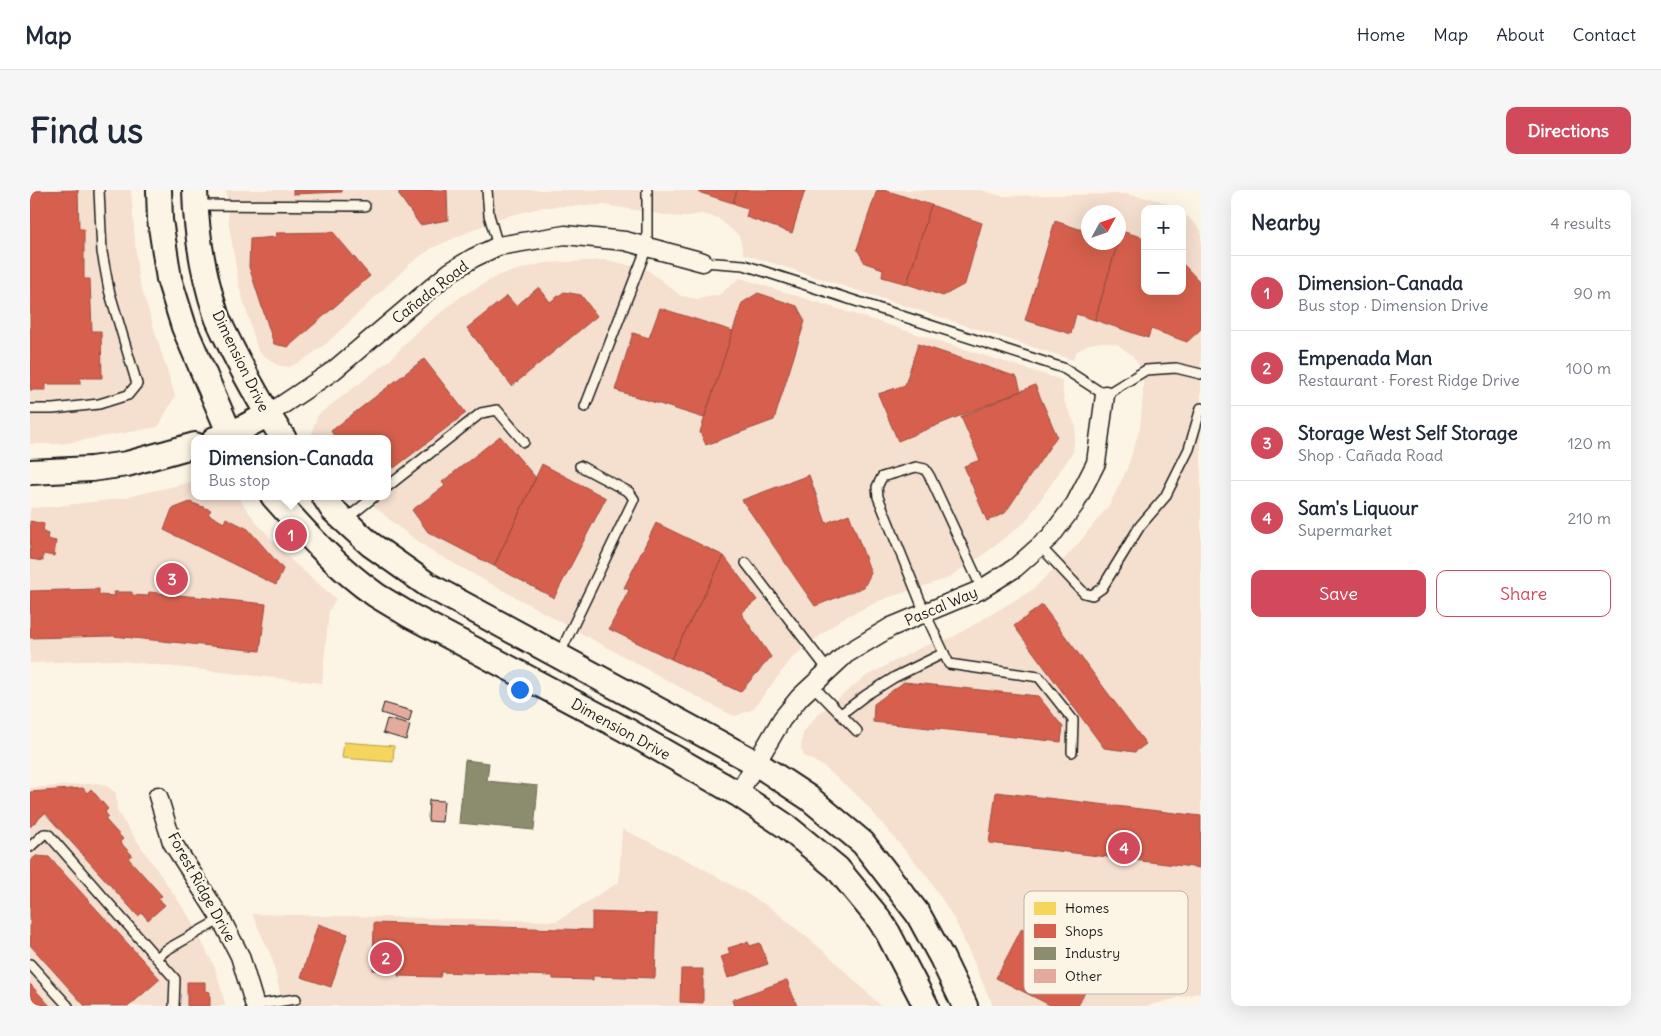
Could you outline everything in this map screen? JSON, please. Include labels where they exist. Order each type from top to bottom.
[{"type":"main road","points":[[159,190],[160,220],[169,279],[184,327],[224,435]]},
{"type":"main road","name":"Dimension Drive","points":[[195,198],[204,272],[217,316],[250,384],[281,435]]},
{"type":"main road","name":"Cañada Road","points":[[229,435],[268,415]]},
{"type":"main road","points":[[30,472],[91,469],[127,464],[191,446]]},
{"type":"main road","name":"Dimension Drive","points":[[277,500],[307,534],[375,594],[409,615],[626,730],[738,794],[787,827],[837,868],[879,919],[926,1006]]},
{"type":"main road","points":[[327,500],[333,510],[370,544],[428,585],[756,763],[809,798],[863,843],[918,914],[965,1006]]},
{"type":"street","name":"Cañada Road","points":[[268,415],[333,371],[450,272],[498,246],[565,235],[625,241],[703,262]]},
{"type":"street","name":"Pascal Way","points":[[738,794],[782,720],[812,685],[846,654],[891,627],[982,588],[1015,568],[1051,536],[1075,504],[1096,463],[1105,395]]},
{"type":"street","name":"Forest Ridge Drive","points":[[158,796],[172,842],[222,919],[240,956],[255,1005]]},
{"type":"lane","points":[[30,409],[53,409],[99,404],[128,395],[137,384],[109,290],[102,252],[98,190]]},
{"type":"lane","points":[[487,190],[488,215],[498,246]]},
{"type":"lane","points":[[585,407],[647,247],[647,190]]},
{"type":"lane","points":[[195,198],[364,206]]},
{"type":"lane","points":[[703,262],[744,265],[1063,368],[1105,395],[1146,370],[1176,368],[1201,374]]},
{"type":"lane","points":[[1040,546],[1084,593],[1092,595],[1102,588],[1140,526],[1165,497],[1189,449],[1201,408]]},
{"type":"lane","points":[[391,484],[481,413],[497,410],[524,442]]},
{"type":"lane","points":[[559,655],[634,499],[629,492],[580,466]]},
{"type":"lane","points":[[982,588],[925,469],[916,467],[882,477],[877,487],[878,497],[925,613],[949,664],[1039,677],[1073,720],[1072,752]]},
{"type":"lane","points":[[344,520],[370,500]]},
{"type":"lane","points":[[746,563],[828,670]]},
{"type":"lane","points":[[841,714],[866,695],[895,677],[944,653]]},
{"type":"lane","points":[[812,685],[857,731]]},
{"type":"lane","points":[[30,847],[44,834],[48,834],[175,979],[174,1006]]},
{"type":"lane","points":[[158,958],[166,950],[222,919]]},
{"type":"lane","points":[[30,964],[68,1006]]},
{"type":"lane","points":[[255,1005],[296,999]]},
{"type":"shaded area","points":[[30,190],[131,190],[138,277],[175,396],[158,427],[60,444],[30,444]]},
{"type":"shaded area","points":[[226,190],[981,190],[1000,196],[1125,194],[1158,200],[1170,205],[1141,205],[1141,295],[1186,295],[1186,215],[1201,230],[1201,992],[1147,1006],[993,1006],[956,922],[927,876],[861,799],[823,766],[804,756],[801,748],[803,733],[817,715],[866,676],[924,646],[953,637],[1032,590],[1077,545],[1110,504],[1127,469],[1140,428],[1143,395],[1140,367],[1132,355],[1117,344],[1103,342],[1089,344],[1076,352],[1073,360],[744,254],[739,236],[718,218],[701,214],[683,217],[670,216],[605,205],[544,207],[500,218],[432,248],[411,263],[327,343],[302,361],[289,367],[277,365],[258,351],[239,286],[229,225]]},
{"type":"shaded area","points":[[608,260],[648,270],[681,296],[697,299],[719,295],[740,278],[1062,380],[1064,401],[1076,426],[1073,452],[1026,521],[983,555],[946,579],[884,599],[841,619],[793,657],[753,709],[735,716],[433,552],[396,525],[367,500],[391,500],[391,435],[312,435],[318,415],[390,360],[414,334],[460,297],[499,275],[544,263]]},
{"type":"shaded area","points":[[191,482],[191,500],[240,500],[256,522],[291,560],[336,599],[329,611],[322,683],[112,660],[30,663],[30,508],[124,498]]},
{"type":"shaded area","points":[[98,783],[107,786],[116,793],[117,811],[190,918],[215,968],[226,1006],[30,1006],[30,788]]},
{"type":"shaded area","points":[[622,829],[699,866],[771,908],[825,952],[881,1006],[283,1006],[272,958],[252,914],[557,921],[619,882]]},
{"type":"building: Homes","points":[[344,742],[394,746],[393,762],[342,758]]},
{"type":"building: Shops","points":[[78,190],[79,229],[84,229],[84,279],[90,279],[92,331],[101,331],[102,378],[80,378],[80,384],[46,384],[46,390],[30,390],[30,191]]},
{"type":"building: Shops","points":[[293,190],[342,190],[342,192],[293,194]]},
{"type":"building: Shops","points":[[399,190],[447,190],[448,220],[420,225],[399,195]]},
{"type":"building: Shops","points":[[697,190],[737,190],[733,203],[698,192]]},
{"type":"building: Shops","points":[[737,190],[805,190],[792,233],[746,217],[748,209],[733,203]]},
{"type":"building: Shops","points":[[877,190],[885,190],[931,205],[907,284],[882,277],[883,269],[865,263],[857,249]]},
{"type":"building: Shops","points":[[931,205],[982,223],[965,284],[943,296],[907,284]]},
{"type":"building: Shops","points":[[1055,221],[1081,230],[1081,250],[1116,250],[1095,320],[1076,314],[1071,334],[1025,320]]},
{"type":"building: Shops","points":[[333,232],[370,276],[288,347],[274,344],[249,267],[250,239],[276,237],[276,233]]},
{"type":"building: Shops","points":[[1126,232],[1141,237],[1141,295],[1186,295],[1186,267],[1201,283],[1201,329],[1187,342],[1151,329],[1148,338],[1095,320],[1115,250],[1126,250]]},
{"type":"building: Shops","points":[[539,287],[550,302],[564,292],[581,295],[597,316],[512,386],[467,328],[507,296],[516,306]]},
{"type":"building: Shops","points":[[758,293],[797,306],[805,321],[774,420],[706,445],[700,432],[742,303]]},
{"type":"building: Shops","points":[[660,308],[733,331],[704,418],[615,390],[633,333],[649,338]]},
{"type":"building: Shops","points":[[918,344],[1017,377],[1021,391],[898,441],[878,394],[905,385]]},
{"type":"building: Shops","points":[[424,359],[466,413],[394,468],[391,464],[391,435],[334,435],[331,431]]},
{"type":"building: Shops","points":[[1035,385],[1057,436],[1005,513],[987,521],[964,466],[980,460],[961,417]]},
{"type":"building: Shops","points":[[500,436],[536,478],[494,566],[428,532],[412,510],[445,486],[442,482]]},
{"type":"building: Shops","points":[[542,464],[606,498],[554,598],[494,566]]},
{"type":"building: Shops","points":[[809,475],[826,523],[849,514],[871,573],[864,587],[815,606],[742,500]]},
{"type":"building: Shops","points":[[190,502],[211,510],[208,514],[224,523],[226,518],[248,529],[283,569],[276,585],[164,530],[172,509]]},
{"type":"building: Shops","points":[[30,521],[44,524],[43,532],[48,534],[47,539],[56,541],[54,556],[43,554],[43,561],[30,559]]},
{"type":"building: Shops","points":[[656,523],[724,556],[671,659],[609,629],[629,590],[624,588]]},
{"type":"building: Shops","points":[[724,556],[757,600],[741,613],[771,657],[740,692],[671,659]]},
{"type":"building: Shops","points":[[99,589],[99,595],[115,596],[114,592],[132,592],[132,595],[148,596],[149,592],[266,604],[260,651],[113,636],[30,638],[30,591]]},
{"type":"building: Shops","points":[[1042,605],[1146,744],[1135,752],[1104,748],[1014,626]]},
{"type":"building: Shops","points":[[904,682],[1038,696],[1063,727],[1061,742],[873,722],[874,704]]},
{"type":"building: Shops","points":[[83,788],[87,793],[91,789],[108,809],[105,812],[108,816],[105,819],[123,839],[120,842],[132,855],[128,858],[162,896],[158,898],[165,905],[148,920],[142,913],[138,916],[45,813],[30,827],[30,792]]},
{"type":"building: Shops","points":[[996,792],[1201,816],[1201,868],[989,843]]},
{"type":"building: Shops","points":[[36,856],[49,857],[160,979],[129,1006],[85,1006],[30,945],[30,861]]},
{"type":"building: Shops","points":[[592,912],[657,914],[655,978],[593,976],[593,980],[553,979],[553,976],[441,972],[440,977],[398,976],[398,971],[373,970],[374,923],[592,930]]},
{"type":"building: Shops","points":[[318,924],[348,934],[331,987],[301,977]]},
{"type":"building: Shops","points":[[1022,928],[1024,929],[1024,992],[996,978]]},
{"type":"building: Shops","points":[[748,942],[750,946],[760,943],[768,964],[728,978],[721,957],[730,954],[728,948]]},
{"type":"building: Shops","points":[[681,969],[703,969],[703,1003],[680,1002]]},
{"type":"building: Shops","points":[[787,980],[797,1006],[734,1006],[732,1000]]},
{"type":"building: Shops","points":[[187,982],[205,982],[205,991],[210,992],[210,1006],[187,1006]]},
{"type":"building: Shops","points":[[30,984],[50,1006],[30,1006]]},
{"type":"building: Shops","points":[[1028,994],[1084,994],[1078,1006],[1052,1006]]},
{"type":"building: Industry","points":[[465,760],[489,763],[487,781],[538,786],[534,830],[459,823]]},
{"type":"building: Other","points":[[384,703],[412,711],[409,722],[381,713]]},
{"type":"building: Other","points":[[387,719],[410,725],[406,740],[383,733]]},
{"type":"building: Other","points":[[429,800],[444,801],[442,822],[428,821]]},
{"type":"place","name":"Dimension-Canada","points":[[291,535]]},
{"type":"place","name":"Storage West Self Storage","points":[[172,579]]},
{"type":"place","name":"Sam's Liquour","points":[[1124,848]]},
{"type":"place","name":"Empenada Man","points":[[386,958]]}]
